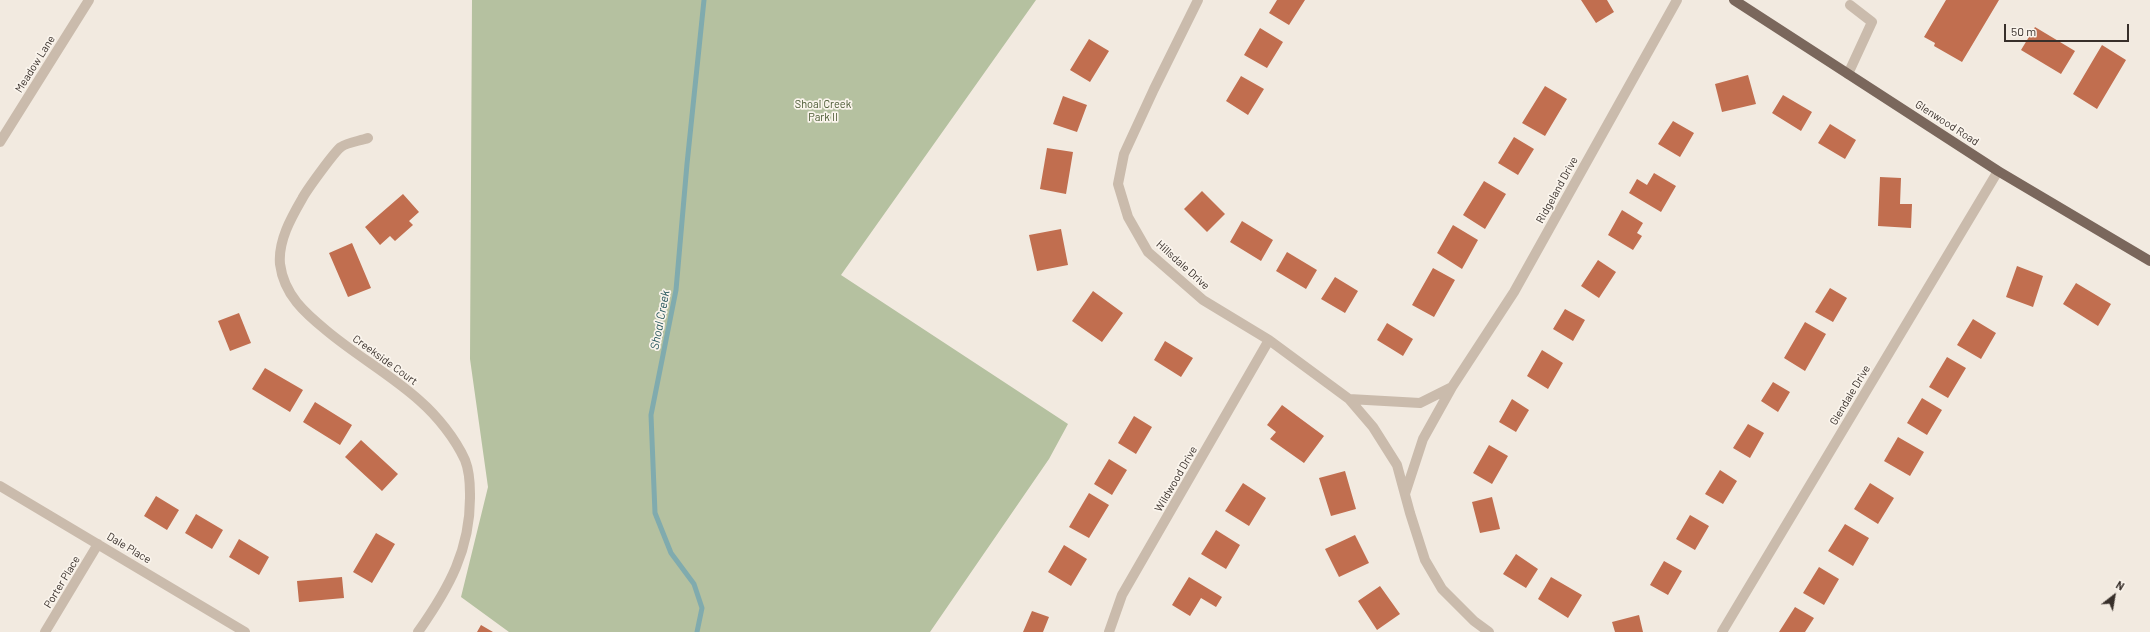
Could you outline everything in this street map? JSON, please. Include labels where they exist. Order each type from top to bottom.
[{"type":"main road","name":"Glenwood Road","points":[[1734,0],[1998,170],[2150,261]]},
{"type":"street","name":"Meadow Lane","points":[[0,142],[89,0]]},
{"type":"street","name":"Hillsdale Drive","points":[[1198,0],[1124,154],[1118,184],[1128,217],[1148,252],[1204,300],[1269,340],[1349,399]]},
{"type":"street","name":"Ridgeland Drive","points":[[1406,494],[1422,438],[1452,387],[1514,292],[1677,0]]},
{"type":"street","points":[[1848,74],[1872,22],[1850,5]]},
{"type":"street","name":"Creekside Court","points":[[368,138],[341,146],[305,194],[283,238],[280,263],[287,287],[300,309],[338,341],[402,386],[421,402],[438,419],[466,461],[470,498],[468,536],[450,582],[418,632]]},
{"type":"street","name":"Glendale Drive","points":[[1722,632],[1998,170]]},
{"type":"street","name":"Wildwood Drive","points":[[1109,632],[1122,595],[1269,340]]},
{"type":"street","points":[[1349,399],[1420,403],[1452,387]]},
{"type":"street","name":"Ridgeland Drive","points":[[1349,399],[1373,427],[1397,465],[1425,560],[1442,589],[1474,621],[1489,632]]},
{"type":"street","name":"Dale Place","points":[[0,486],[245,632]]},
{"type":"street","name":"Porter Place","points":[[45,632],[98,544]]},
{"type":"green space","name":"Shoal Creek Park II","points":[[472,0],[1036,0],[841,275],[1068,424],[1049,459],[930,632],[509,632],[461,597],[488,487],[470,359]]},
{"type":"building","points":[[1277,0],[1305,0],[1289,25],[1269,13]]},
{"type":"building","points":[[1581,0],[1607,0],[1614,12],[1596,23]]},
{"type":"building","points":[[1946,0],[1999,0],[1962,62],[1934,46],[1935,43],[1924,37]]},
{"type":"building","points":[[2035,27],[2075,51],[2061,74],[2021,50]]},
{"type":"building","points":[[1260,28],[1283,42],[1267,68],[1244,55]]},
{"type":"building","points":[[1089,39],[1109,51],[1090,82],[1070,70]]},
{"type":"building","points":[[2102,45],[2126,60],[2097,109],[2073,94]]},
{"type":"building","points":[[1748,75],[1756,104],[1722,112],[1715,84]]},
{"type":"building","points":[[1241,76],[1264,89],[1248,115],[1226,101]]},
{"type":"building","points":[[1545,86],[1567,99],[1545,136],[1522,123]]},
{"type":"building","points":[[1783,95],[1812,112],[1801,131],[1772,113]]},
{"type":"building","points":[[1063,96],[1087,105],[1077,132],[1053,124]]},
{"type":"building","points":[[1673,121],[1694,133],[1680,157],[1658,144]]},
{"type":"building","points":[[1830,124],[1856,140],[1845,159],[1818,143]]},
{"type":"building","points":[[1514,137],[1534,149],[1518,175],[1498,163]]},
{"type":"building","points":[[1047,148],[1073,152],[1066,194],[1040,189]]},
{"type":"building","points":[[1654,173],[1676,186],[1661,212],[1629,193],[1637,179],[1647,185]]},
{"type":"building","points":[[1880,177],[1901,178],[1900,204],[1912,204],[1911,228],[1878,226]]},
{"type":"building","points":[[1484,181],[1506,194],[1485,229],[1463,215]]},
{"type":"building","points":[[1202,191],[1225,214],[1207,232],[1184,209]]},
{"type":"building","points":[[403,194],[419,212],[409,221],[413,225],[395,241],[390,236],[380,245],[365,227]]},
{"type":"building","points":[[1622,210],[1643,223],[1637,233],[1642,236],[1633,250],[1608,235]]},
{"type":"building","points":[[1242,221],[1273,240],[1261,261],[1230,242]]},
{"type":"building","points":[[1453,225],[1478,240],[1462,269],[1437,253]]},
{"type":"building","points":[[1061,229],[1068,265],[1037,271],[1029,235]]},
{"type":"building","points":[[352,243],[371,288],[348,297],[329,253]]},
{"type":"building","points":[[1287,252],[1317,270],[1306,289],[1276,271]]},
{"type":"building","points":[[1598,260],[1616,272],[1599,298],[1581,286]]},
{"type":"building","points":[[2017,266],[2043,276],[2033,307],[2006,297]]},
{"type":"building","points":[[1433,268],[1455,280],[1434,317],[1412,305]]},
{"type":"building","points":[[1335,277],[1358,291],[1345,313],[1321,299]]},
{"type":"building","points":[[2076,283],[2111,304],[2098,326],[2063,304]]},
{"type":"building","points":[[1830,288],[1847,298],[1833,322],[1815,312]]},
{"type":"building","points":[[1093,291],[1123,313],[1102,342],[1072,321]]},
{"type":"building","points":[[1565,309],[1585,320],[1573,341],[1553,329]]},
{"type":"building","points":[[239,313],[251,343],[230,351],[218,321]]},
{"type":"building","points":[[1973,319],[1996,333],[1981,359],[1957,345]]},
{"type":"building","points":[[1805,322],[1826,334],[1805,371],[1784,358]]},
{"type":"building","points":[[1387,323],[1413,339],[1403,356],[1377,340]]},
{"type":"building","points":[[1165,341],[1193,358],[1181,377],[1154,360]]},
{"type":"building","points":[[1542,350],[1563,363],[1548,389],[1527,376]]},
{"type":"building","points":[[1947,357],[1966,368],[1948,398],[1929,387]]},
{"type":"building","points":[[265,368],[303,390],[290,412],[252,389]]},
{"type":"building","points":[[1773,382],[1790,392],[1778,412],[1761,401]]},
{"type":"building","points":[[1922,398],[1942,410],[1927,435],[1907,423]]},
{"type":"building","points":[[1512,399],[1529,410],[1516,432],[1499,422]]},
{"type":"building","points":[[315,402],[352,425],[340,445],[303,422]]},
{"type":"building","points":[[1282,405],[1324,436],[1304,463],[1270,439],[1276,432],[1267,425]]},
{"type":"building","points":[[1134,416],[1152,427],[1136,454],[1118,443]]},
{"type":"building","points":[[1748,424],[1764,433],[1750,458],[1733,448]]},
{"type":"building","points":[[1898,437],[1924,452],[1910,476],[1884,461]]},
{"type":"building","points":[[361,440],[398,474],[382,491],[345,457]]},
{"type":"building","points":[[1489,445],[1508,456],[1492,484],[1473,473]]},
{"type":"building","points":[[1109,459],[1127,470],[1112,495],[1094,484]]},
{"type":"building","points":[[1720,470],[1737,481],[1723,504],[1705,494]]},
{"type":"building","points":[[1345,471],[1356,509],[1331,516],[1319,478]]},
{"type":"building","points":[[1243,483],[1266,498],[1249,526],[1225,511]]},
{"type":"building","points":[[1870,483],[1894,498],[1878,524],[1854,509]]},
{"type":"building","points":[[1089,493],[1109,505],[1089,538],[1069,527]]},
{"type":"building","points":[[156,496],[179,510],[167,530],[144,516]]},
{"type":"building","points":[[1492,497],[1500,529],[1480,533],[1472,502]]},
{"type":"building","points":[[196,514],[223,530],[212,549],[185,533]]},
{"type":"building","points":[[1690,515],[1709,526],[1695,550],[1676,539]]},
{"type":"building","points":[[1845,524],[1869,538],[1853,566],[1828,551]]},
{"type":"building","points":[[1216,530],[1240,545],[1226,569],[1201,554]]},
{"type":"building","points":[[376,533],[395,544],[372,583],[353,572]]},
{"type":"building","points":[[1355,535],[1369,563],[1339,577],[1325,549]]},
{"type":"building","points":[[239,539],[269,557],[259,575],[229,557]]},
{"type":"building","points":[[1064,545],[1087,559],[1071,586],[1048,572]]},
{"type":"building","points":[[1516,554],[1538,569],[1526,588],[1503,574]]},
{"type":"building","points":[[1664,561],[1682,571],[1668,595],[1650,585]]},
{"type":"building","points":[[1819,567],[1839,579],[1824,605],[1803,593]]},
{"type":"building","points":[[342,577],[344,598],[299,602],[297,581]]},
{"type":"building","points":[[1189,577],[1222,597],[1216,607],[1201,598],[1190,616],[1172,605]]},
{"type":"building","points":[[1551,577],[1582,595],[1568,618],[1538,599]]},
{"type":"building","points":[[1380,586],[1400,614],[1377,630],[1358,601]]},
{"type":"building","points":[[1795,607],[1814,618],[1805,632],[1779,632]]},
{"type":"building","points":[[1032,611],[1049,617],[1043,632],[1023,632]]},
{"type":"building","points":[[1639,615],[1643,632],[1615,632],[1612,622]]},
{"type":"building","points":[[481,625],[493,632],[477,632]]},
{"type":"waterway","name":"Shoal Creek","points":[[697,632],[702,608],[694,584],[671,553],[655,513],[651,415],[676,290],[704,0]]}]
